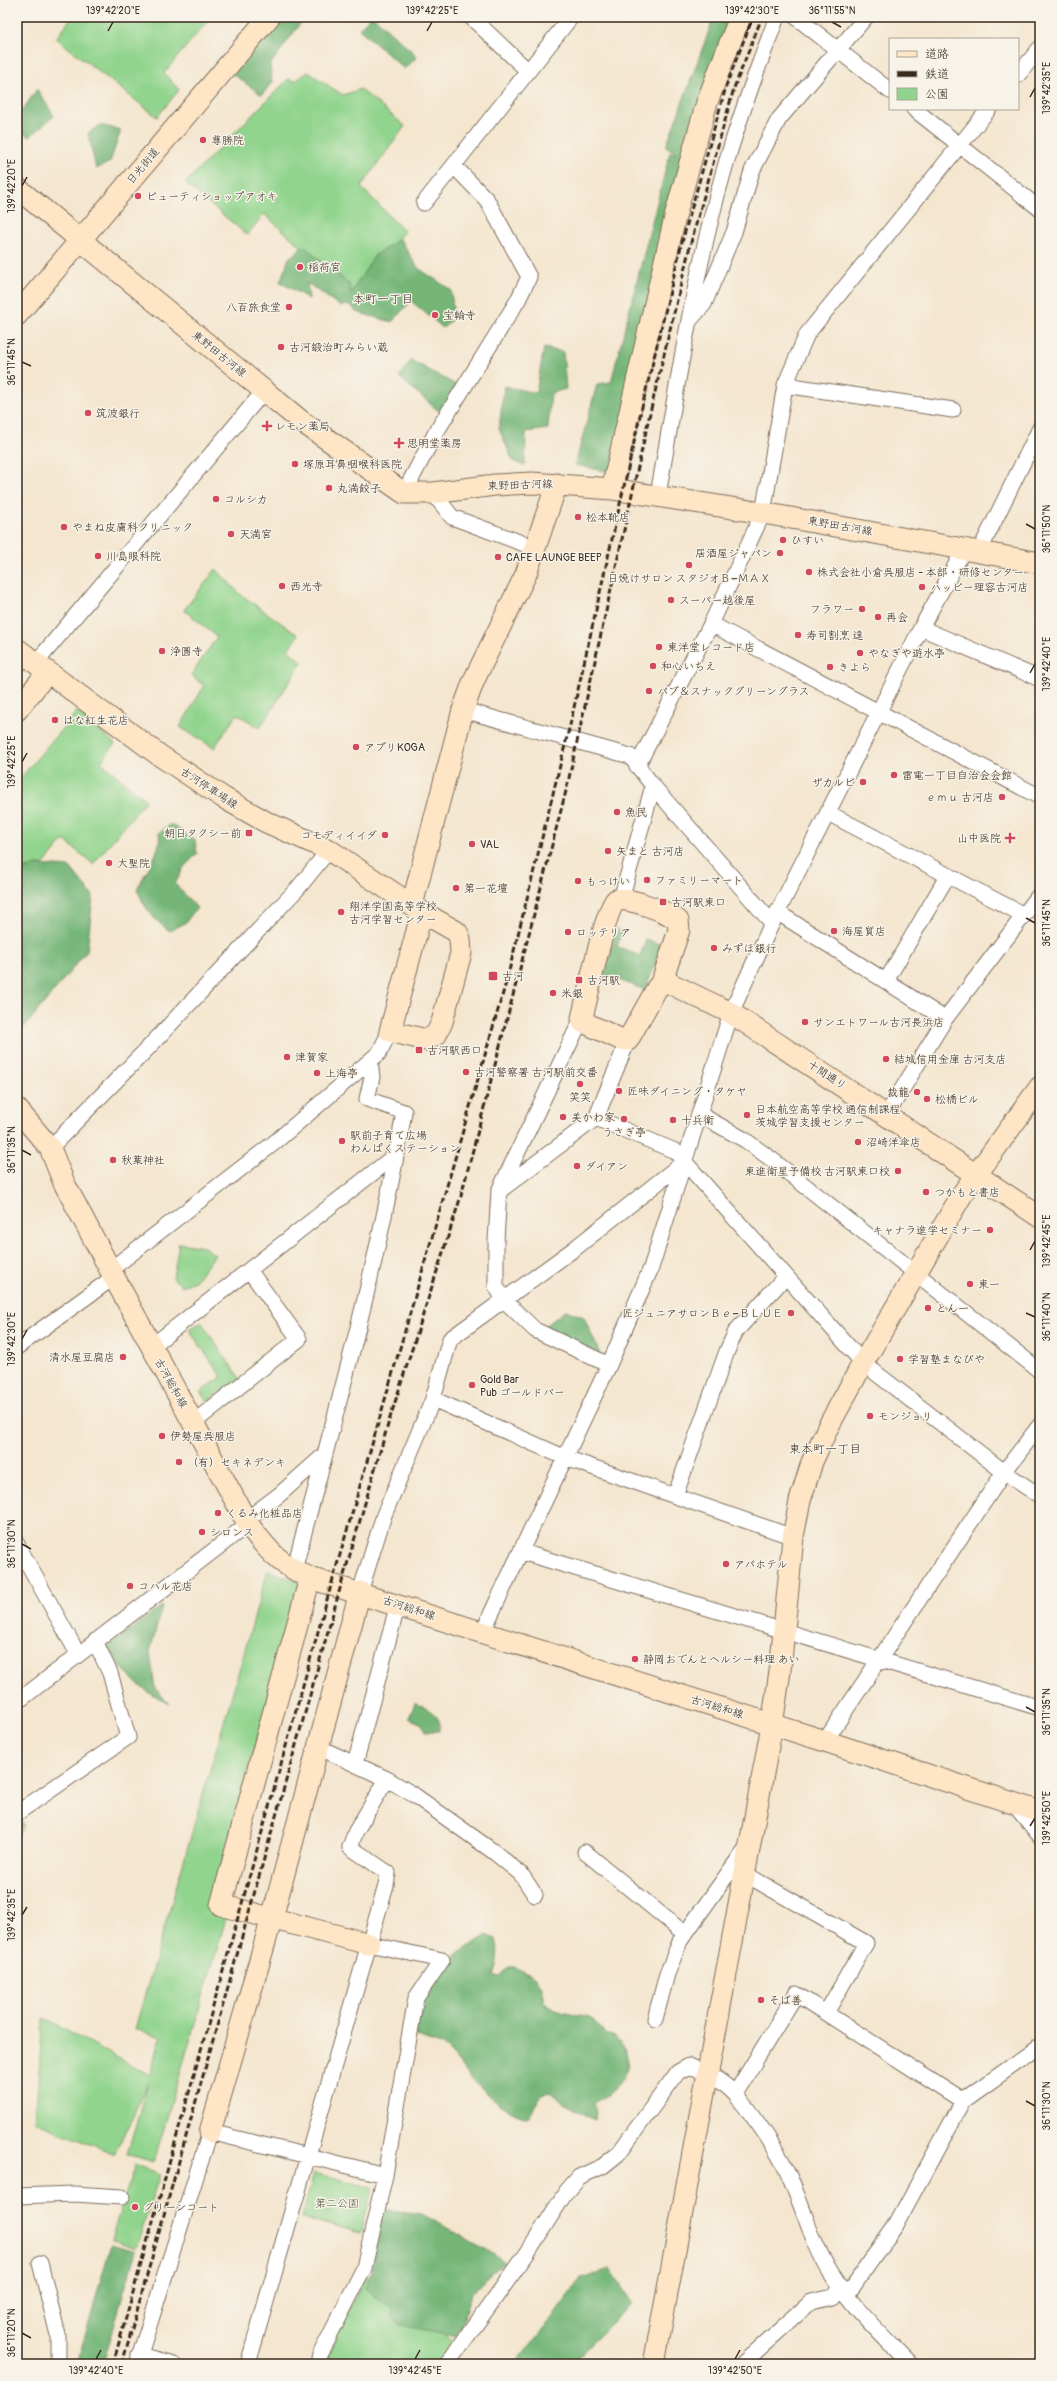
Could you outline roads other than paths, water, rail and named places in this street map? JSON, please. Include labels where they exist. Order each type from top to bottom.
[{"type":"street","name":"日光街道","points":[[17,315],[269,17]]},
{"type":"street","points":[[471,17],[528,71]]},
{"type":"street","points":[[424,203],[571,17]]},
{"type":"street","points":[[612,489],[676,212],[707,102],[740,17]]},
{"type":"street","points":[[658,496],[690,320],[722,175],[751,83],[777,17]]},
{"type":"street","points":[[796,17],[889,90]]},
{"type":"street","points":[[690,320],[704,304],[734,232],[752,171],[779,119],[866,17]]},
{"type":"street","points":[[1019,74],[1040,48]]},
{"type":"street","points":[[915,110],[1040,209]]},
{"type":"street","points":[[637,766],[711,624],[763,513],[786,385],[807,334],[988,110]]},
{"type":"street","points":[[404,493],[435,434],[518,300],[529,277],[487,200],[454,166]]},
{"type":"street","name":"東野田古河線","points":[[17,188],[313,430],[404,493],[433,493],[495,485],[557,484],[612,489],[763,513],[1040,563]]},
{"type":"street","points":[[786,385],[953,410]]},
{"type":"street","points":[[17,710],[41,668],[264,391]]},
{"type":"street","points":[[483,1631],[566,1458],[609,1365],[651,1268],[731,1013],[774,917],[880,712],[921,628],[972,550],[1040,428]]},
{"type":"street","points":[[17,1347],[112,1274],[274,1144],[370,1061],[386,1042],[390,1031],[463,710],[474,680],[526,574],[557,484]]},
{"type":"street","points":[[433,493],[452,517],[535,548]]},
{"type":"street","points":[[711,624],[1040,796]]},
{"type":"street","points":[[921,628],[1040,679]]},
{"type":"street","name":"古河停車場線","points":[[17,649],[159,755],[224,798],[266,822],[329,850],[417,908],[457,932],[460,939],[461,952],[442,1022],[436,1035],[426,1040],[390,1031]]},
{"type":"street","points":[[463,710],[630,756],[653,786],[774,917],[886,981],[945,1019]]},
{"type":"street","points":[[609,1365],[535,1330],[504,1300],[496,1286],[496,1241],[500,1191],[582,1018],[611,907],[621,899],[653,786]]},
{"type":"street","points":[[828,813],[1024,915]]},
{"type":"street","points":[[50,1148],[148,1048],[299,887],[329,850]]},
{"type":"street","points":[[886,981],[948,875]]},
{"type":"street","points":[[887,1114],[945,1019],[1040,894]]},
{"type":"street","points":[[500,1191],[596,1118],[628,1040],[657,988],[661,984],[669,983],[664,975],[679,930],[678,921],[671,915],[628,899],[621,899]]},
{"type":"street","name":"十間通り","points":[[669,983],[731,1013],[887,1114],[1040,1217]]},
{"type":"street","points":[[582,1018],[585,1025],[620,1039],[628,1040]]},
{"type":"street","points":[[318,2364],[320,2355],[364,2268],[385,2175],[416,1998],[442,1960],[369,1944],[221,1905],[302,1574],[324,1455],[360,1314],[397,1154],[404,1112],[367,1099],[372,1077],[370,1061]]},
{"type":"street","points":[[654,2364],[772,1724],[784,1632],[793,1537],[800,1501],[812,1462],[828,1427],[863,1363],[976,1174],[1040,1087]]},
{"type":"street","name":"古河総和線","points":[[17,1109],[50,1148],[64,1183],[247,1522],[270,1553],[282,1564],[302,1574],[826,1741],[1040,1812]]},
{"type":"street","points":[[699,1114],[745,1140],[772,1159],[1040,1371]]},
{"type":"street","points":[[596,1118],[675,1151],[863,1363],[1004,1472],[1040,1496]]},
{"type":"street","points":[[152,1346],[397,1154]]},
{"type":"street","points":[[173,2364],[138,2360],[210,2132],[272,1918],[360,1592],[384,1516],[433,1399],[450,1339],[574,1249],[685,1161]]},
{"type":"street","points":[[193,1423],[300,1339],[249,1270]]},
{"type":"street","points":[[675,1496],[727,1351],[736,1331],[786,1276]]},
{"type":"street","points":[[433,1399],[566,1458],[793,1537]]},
{"type":"street","points":[[826,1741],[1004,1472],[1040,1425]]},
{"type":"street","points":[[17,1702],[247,1522],[324,1455]]},
{"type":"street","points":[[17,1544],[78,1654]]},
{"type":"street","points":[[522,1552],[1040,1708]]},
{"type":"street","points":[[355,1764],[398,1604]]},
{"type":"street","points":[[17,1813],[128,1737],[110,1672],[95,1641]]},
{"type":"street","points":[[318,1747],[386,1779],[414,1795],[494,1852],[521,1874],[535,1895]]},
{"type":"street","points":[[248,2364],[386,1885],[388,1873],[350,1847],[356,1831],[386,1779]]},
{"type":"street","points":[[1013,1803],[1040,1836]]},
{"type":"street","points":[[655,2019],[671,1962],[685,1934],[751,1841]]},
{"type":"street","points":[[585,1852],[685,1934]]},
{"type":"street","points":[[745,1874],[866,1943],[826,2014]]},
{"type":"street","points":[[735,2094],[796,1994],[963,2101]]},
{"type":"street","points":[[742,2364],[811,2302],[833,2297],[844,2291],[894,2228],[963,2101],[1040,2046]]},
{"type":"street","points":[[447,2364],[526,2255],[566,2192],[580,2177],[603,2166],[618,2154],[678,2072],[689,2066],[707,2072],[735,2094],[774,2147],[790,2177],[817,2248],[844,2291],[874,2327],[910,2364]]},
{"type":"street","points":[[210,2132],[385,2175]]},
{"type":"street","points":[[17,2196],[74,2194],[122,2197]]},
{"type":"street","points":[[40,2263],[58,2335],[58,2364]]},
{"type":"railway","points":[[113,2364],[328,1596],[507,979],[570,725],[641,411],[682,242],[727,83],[753,17]]},
{"type":"railway","points":[[122,2364],[337,1599],[389,1421],[461,1196],[567,787],[650,413],[690,246],[734,88],[762,17]]},
{"type":"place","name":"尊勝院","points":[[203,140]]},
{"type":"place","name":"ビューティショップアオキ","points":[[138,196]]},
{"type":"place","name":"稲荷宮","points":[[300,267]]},
{"type":"place","name":"八百旅食堂","points":[[289,307]]},
{"type":"place","name":"宝輪寺","points":[[435,315]]},
{"type":"place","name":"古河鍛治町みらい蔵","points":[[281,347]]},
{"type":"place","name":"筑波銀行","points":[[88,413]]},
{"type":"place","name":"レモン薬局","points":[[267,426]]},
{"type":"place","name":"思明堂薬房","points":[[399,443]]},
{"type":"place","name":"塚原耳鼻咽喉科医院","points":[[295,464]]},
{"type":"place","name":"丸満餃子","points":[[329,488]]},
{"type":"place","name":"コルシカ","points":[[216,499]]},
{"type":"place","name":"松本靴店","points":[[578,517]]},
{"type":"place","name":"やまね皮膚科クリニック","points":[[64,527]]},
{"type":"place","name":"天満宮","points":[[231,534]]},
{"type":"place","name":"ひすい","points":[[783,540]]},
{"type":"place","name":"居酒屋ジャパン","points":[[780,553]]},
{"type":"place","name":"川島眼科院","points":[[98,556]]},
{"type":"place","name":"CAFE LAUNGE BEEP","points":[[498,557]]},
{"type":"place","name":"日焼けサロン スタジオＢ−ＭＡＸ","points":[[689,565]]},
{"type":"place","name":"株式会社小倉呉服店 - 本部・研修センター","points":[[809,572]]},
{"type":"place","name":"西光寺","points":[[282,586]]},
{"type":"place","name":"ハッピー理容古河店","points":[[922,587]]},
{"type":"place","name":"スーパー越後屋","points":[[671,600]]},
{"type":"place","name":"フラワー","points":[[862,609]]},
{"type":"place","name":"再会","points":[[878,617]]},
{"type":"place","name":"寿司割烹 達","points":[[798,635]]},
{"type":"place","name":"東洋堂レコード店","points":[[659,647]]},
{"type":"place","name":"浄圓寺","points":[[162,651]]},
{"type":"place","name":"やなぎや遊水亭","points":[[860,653]]},
{"type":"place","name":"和心いちえ","points":[[653,666]]},
{"type":"place","name":"きよら","points":[[830,667]]},
{"type":"place","name":"パブ＆スナックグリーングラス","points":[[649,691]]},
{"type":"place","name":"はな紅生花店","points":[[55,720]]},
{"type":"place","name":"アプリKOGA","points":[[356,747]]},
{"type":"place","name":"雷電一丁目自治会会館","points":[[894,775]]},
{"type":"place","name":"ザカルビ","points":[[863,782]]},
{"type":"place","name":"ｅｍｕ 古河店","points":[[1002,797]]},
{"type":"place","name":"魚民","points":[[617,812]]},
{"type":"place","name":"朝日タクシー前","points":[[249,833]]},
{"type":"place","name":"コモディイイダ","points":[[385,835]]},
{"type":"place","name":"山中医院","points":[[1010,838]]},
{"type":"place","name":"VAL","points":[[472,844]]},
{"type":"place","name":"矢まと 古河店","points":[[608,851]]},
{"type":"place","name":"大聖院","points":[[109,863]]},
{"type":"place","name":"ファミリーマート","points":[[647,880]]},
{"type":"place","name":"もっけい","points":[[578,881]]},
{"type":"place","name":"第一花壇","points":[[456,888]]},
{"type":"place","name":"古河駅東口","points":[[663,902]]},
{"type":"place","name":"翔洋学園高等学校 古河学習センター","points":[[341,912]]},
{"type":"place","name":"海屋質店","points":[[834,931]]},
{"type":"place","name":"ロッテリア","points":[[568,932]]},
{"type":"place","name":"みずほ銀行","points":[[714,948]]},
{"type":"place","name":"古河","points":[[493,976]]},
{"type":"place","name":"古河駅","points":[[579,980]]},
{"type":"place","name":"米銀","points":[[553,993]]},
{"type":"place","name":"サンエトワール古河長浜店","points":[[805,1022]]},
{"type":"place","name":"古河駅西口","points":[[419,1050]]},
{"type":"place","name":"津賀家","points":[[287,1057]]},
{"type":"place","name":"結城信用金庫 古河支店","points":[[886,1059]]},
{"type":"place","name":"古河警察署 古河駅前交番","points":[[466,1072]]},
{"type":"place","name":"上海亭","points":[[317,1073]]},
{"type":"place","name":"笑笑","points":[[580,1084]]},
{"type":"place","name":"匠味ダイニング・タケヤ","points":[[619,1091]]},
{"type":"place","name":"裁龍","points":[[917,1092]]},
{"type":"place","name":"松橋ビル","points":[[927,1099]]},
{"type":"place","name":"日本航空高等学校 通信制課程 茨城学習支援センター","points":[[747,1115]]},
{"type":"place","name":"美かわ家","points":[[563,1117]]},
{"type":"place","name":"うさぎ亭","points":[[624,1119]]},
{"type":"place","name":"十兵衛","points":[[673,1120]]},
{"type":"place","name":"駅前子育て広場 わんぱくステーション","points":[[342,1141]]},
{"type":"place","name":"沼崎洋傘店","points":[[858,1142]]},
{"type":"place","name":"秋葉神社","points":[[113,1160]]},
{"type":"place","name":"ダイアン","points":[[577,1166]]},
{"type":"place","name":"東進衛星予備校 古河駅東口校","points":[[898,1171]]},
{"type":"place","name":"つかもと書店","points":[[926,1192]]},
{"type":"place","name":"キャナラ進学セミナー","points":[[990,1230]]},
{"type":"place","name":"東一","points":[[970,1284]]},
{"type":"place","name":"とん一","points":[[928,1308]]},
{"type":"place","name":"匠ジュニアサロンＢｅ−ＢＬＵＥ","points":[[791,1313]]},
{"type":"place","name":"清水屋豆腐店","points":[[123,1357]]},
{"type":"place","name":"学習塾まなびや","points":[[900,1359]]},
{"type":"place","name":"Gold Bar Pub ゴールドバー","points":[[472,1385]]},
{"type":"place","name":"モンジョリ","points":[[870,1416]]},
{"type":"place","name":"伊勢屋呉服店","points":[[162,1436]]},
{"type":"place","name":"（有）セキネデンキ","points":[[179,1462]]},
{"type":"place","name":"くるみ化粧品店","points":[[218,1513]]},
{"type":"place","name":"シロンス","points":[[202,1532]]},
{"type":"place","name":"アパホテル","points":[[726,1564]]},
{"type":"place","name":"コハル花店","points":[[130,1586]]},
{"type":"place","name":"静岡おでんとヘルシー料理 あい","points":[[635,1659]]},
{"type":"place","name":"そば善","points":[[761,2000]]},
{"type":"place","name":"グリーンコート","points":[[135,2207]]},
{"type":"district","name":"本町一丁目","points":[[383,299]]},
{"type":"district","name":"東本町一丁目","points":[[825,1449]]},
{"type":"park label","name":"第二公園","points":[[337,2203]]}]
